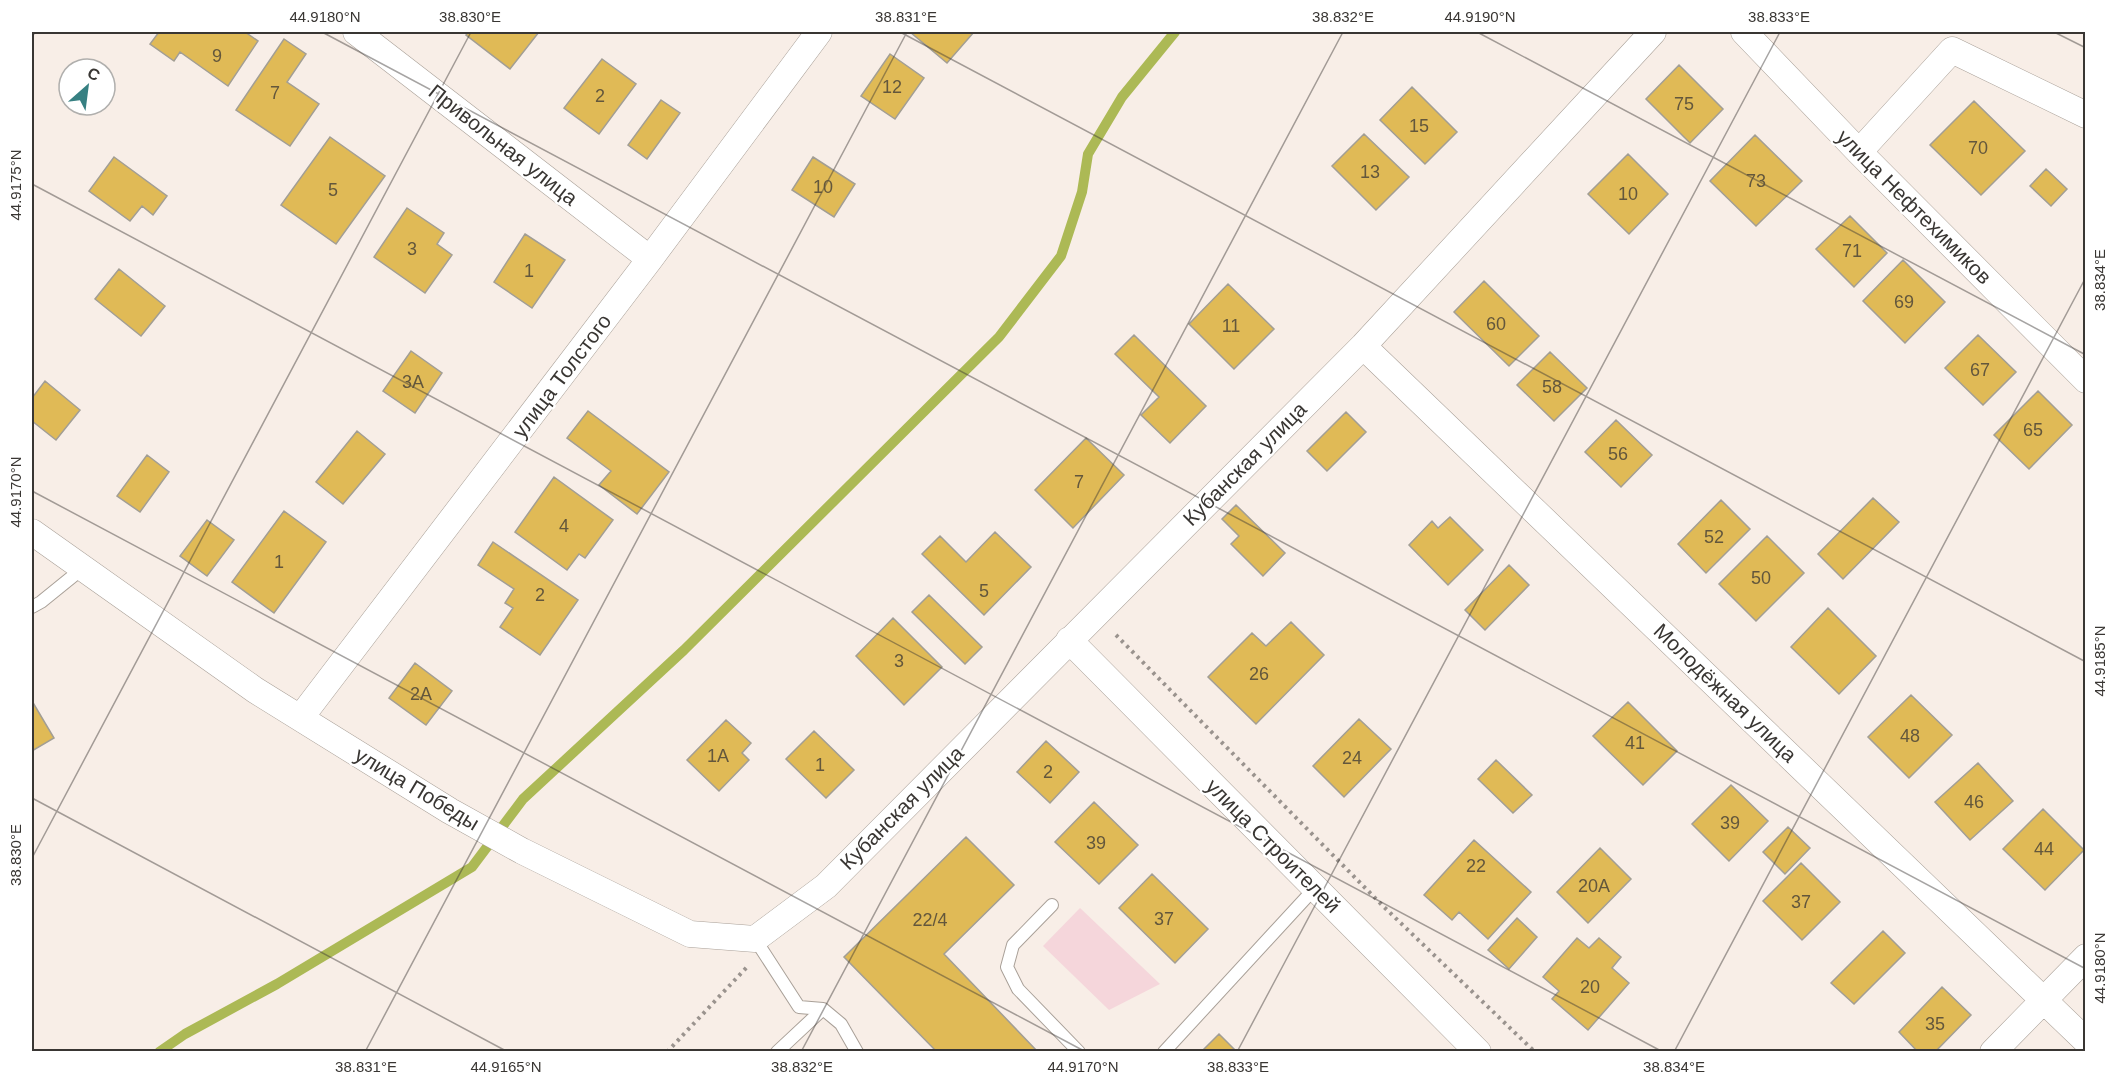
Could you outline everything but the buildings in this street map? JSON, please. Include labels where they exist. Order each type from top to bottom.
[{"type":"street","name":"Привольная улица","points":[[356,32],[650,259]]},
{"type":"street","name":"улица Толстого","points":[[301,717],[650,259],[819,32]]},
{"type":"street","name":"Кубанская улица","points":[[759,945],[826,886],[1364,346],[1653,32]]},
{"type":"street","name":"улица Нефтехимиков","points":[[1744,32],[1859,153],[2085,380]]},
{"type":"street","points":[[1859,153],[1952,50],[2085,115]]},
{"type":"street","name":"Молодёжная улица","points":[[1364,346],[2085,1041]]},
{"type":"street","name":"улица Победы","points":[[32,532],[255,690],[450,811],[522,851],[690,934],[759,945]]},
{"type":"street","name":"улица Строителей","points":[[1069,640],[1478,1052]]},
{"type":"street","points":[[1993,1052],[2085,957]]},
{"type":"lane","points":[[32,607],[83,568]]},
{"type":"lane","points":[[1164,1052],[1315,888]]},
{"type":"lane","points":[[1052,905],[1013,945],[1007,967],[1018,989],[1079,1052]]},
{"type":"lane","points":[[759,945],[799,1007],[823,1009],[841,1024],[857,1052]]},
{"type":"lane","points":[[777,1052],[823,1009]]},
{"type":"path","points":[[1095,614],[1384,907],[1535,1052]]},
{"type":"path","points":[[668,1052],[759,945]]},
{"type":"shaded area","points":[[1080,908],[1160,984],[1109,1010],[1043,946]]},
{"type":"waterway","points":[[159,1052],[185,1034],[277,984],[472,867],[523,799],[684,650],[999,337],[1061,256],[1082,192],[1088,154],[1122,97],[1175,32]]}]
